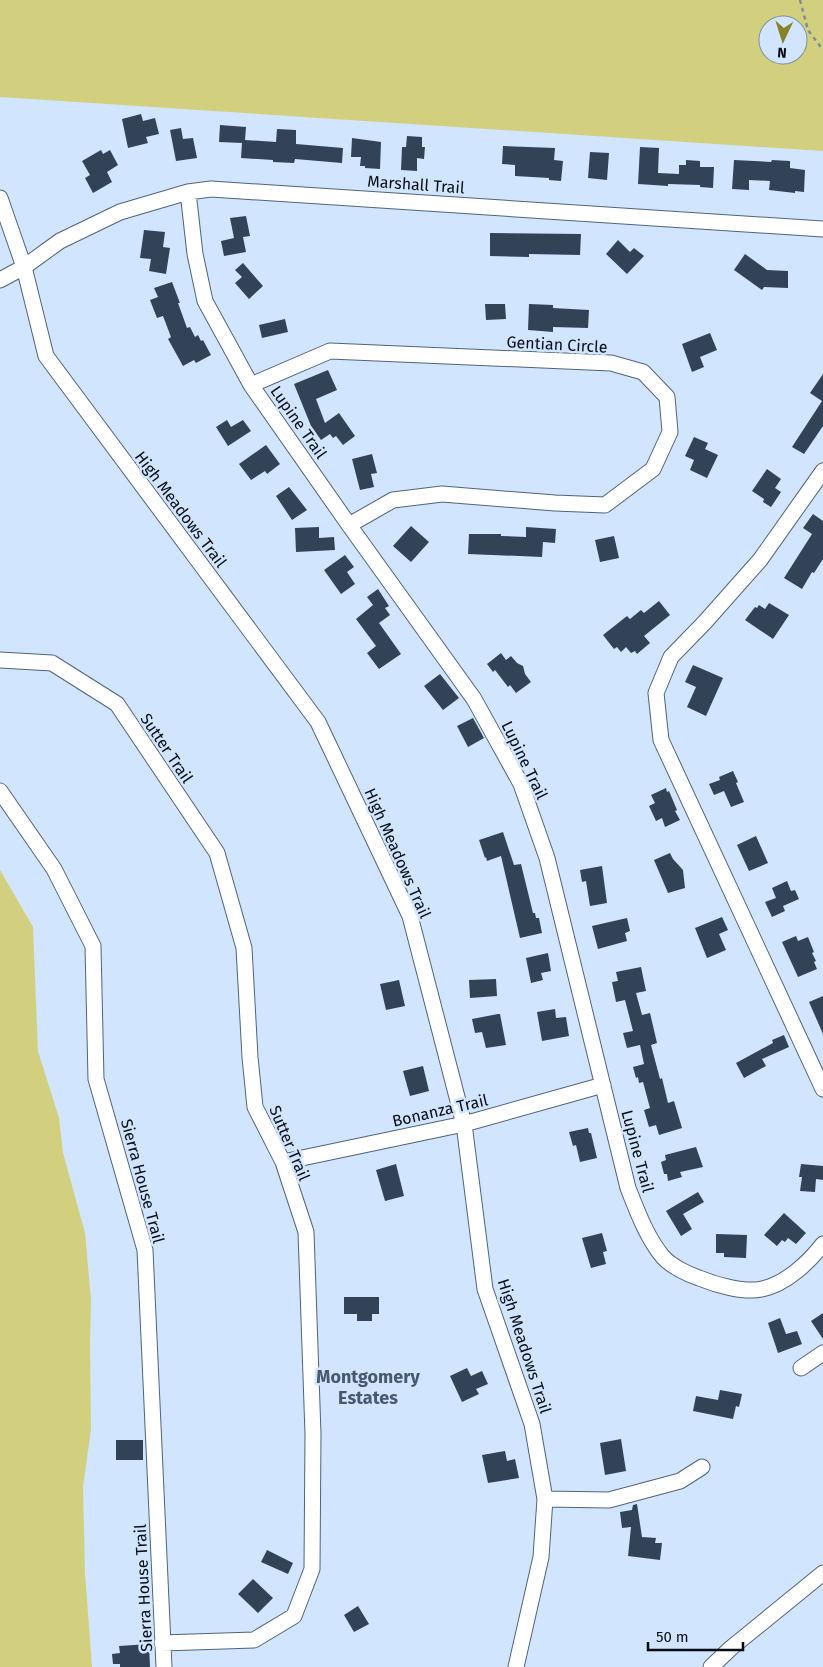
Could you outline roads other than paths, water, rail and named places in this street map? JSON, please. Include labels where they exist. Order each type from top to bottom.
[{"type":"street","name":"Marshall Trail","points":[[24,267],[60,241],[120,212],[188,192],[210,189],[823,229]]},
{"type":"street","name":"Lupine Trail","points":[[188,192],[196,254],[205,301],[251,385],[474,699],[521,784],[547,858],[628,1188],[637,1212],[664,1258],[689,1274],[714,1284],[741,1289],[762,1289],[789,1277],[812,1259],[823,1244]]},
{"type":"street","name":"High Meadows Trail","points":[[0,198],[24,267],[46,356],[318,722],[410,916],[464,1124],[485,1289],[532,1424],[545,1499],[541,1557],[516,1667]]},
{"type":"street","points":[[0,280],[24,267]]},
{"type":"street","name":"Gentian Circle","points":[[251,385],[330,351],[611,363],[643,372],[667,397],[670,432],[653,469],[606,505],[442,494],[393,500],[349,525]]},
{"type":"street","points":[[823,470],[760,560],[705,622],[671,656],[656,694],[661,740],[823,1089]]},
{"type":"street","name":"Sutter Trail","points":[[0,660],[52,663],[117,704],[217,853],[244,948],[250,1057],[255,1107],[283,1162],[306,1232],[313,1434],[312,1569],[294,1616],[254,1640],[162,1643]]},
{"type":"street","name":"Sierra House Trail","points":[[0,791],[54,869],[93,946],[96,1079],[145,1250],[164,1667]]},
{"type":"street","name":"Bonanza Trail","points":[[283,1162],[464,1124],[603,1085]]},
{"type":"street","points":[[801,1368],[823,1353]]},
{"type":"street","points":[[545,1499],[609,1500],[680,1481],[702,1467]]},
{"type":"street","points":[[711,1667],[731,1648],[823,1573]]},
{"type":"district","name":"Montgomery Estates","points":[[368,1387]]}]
